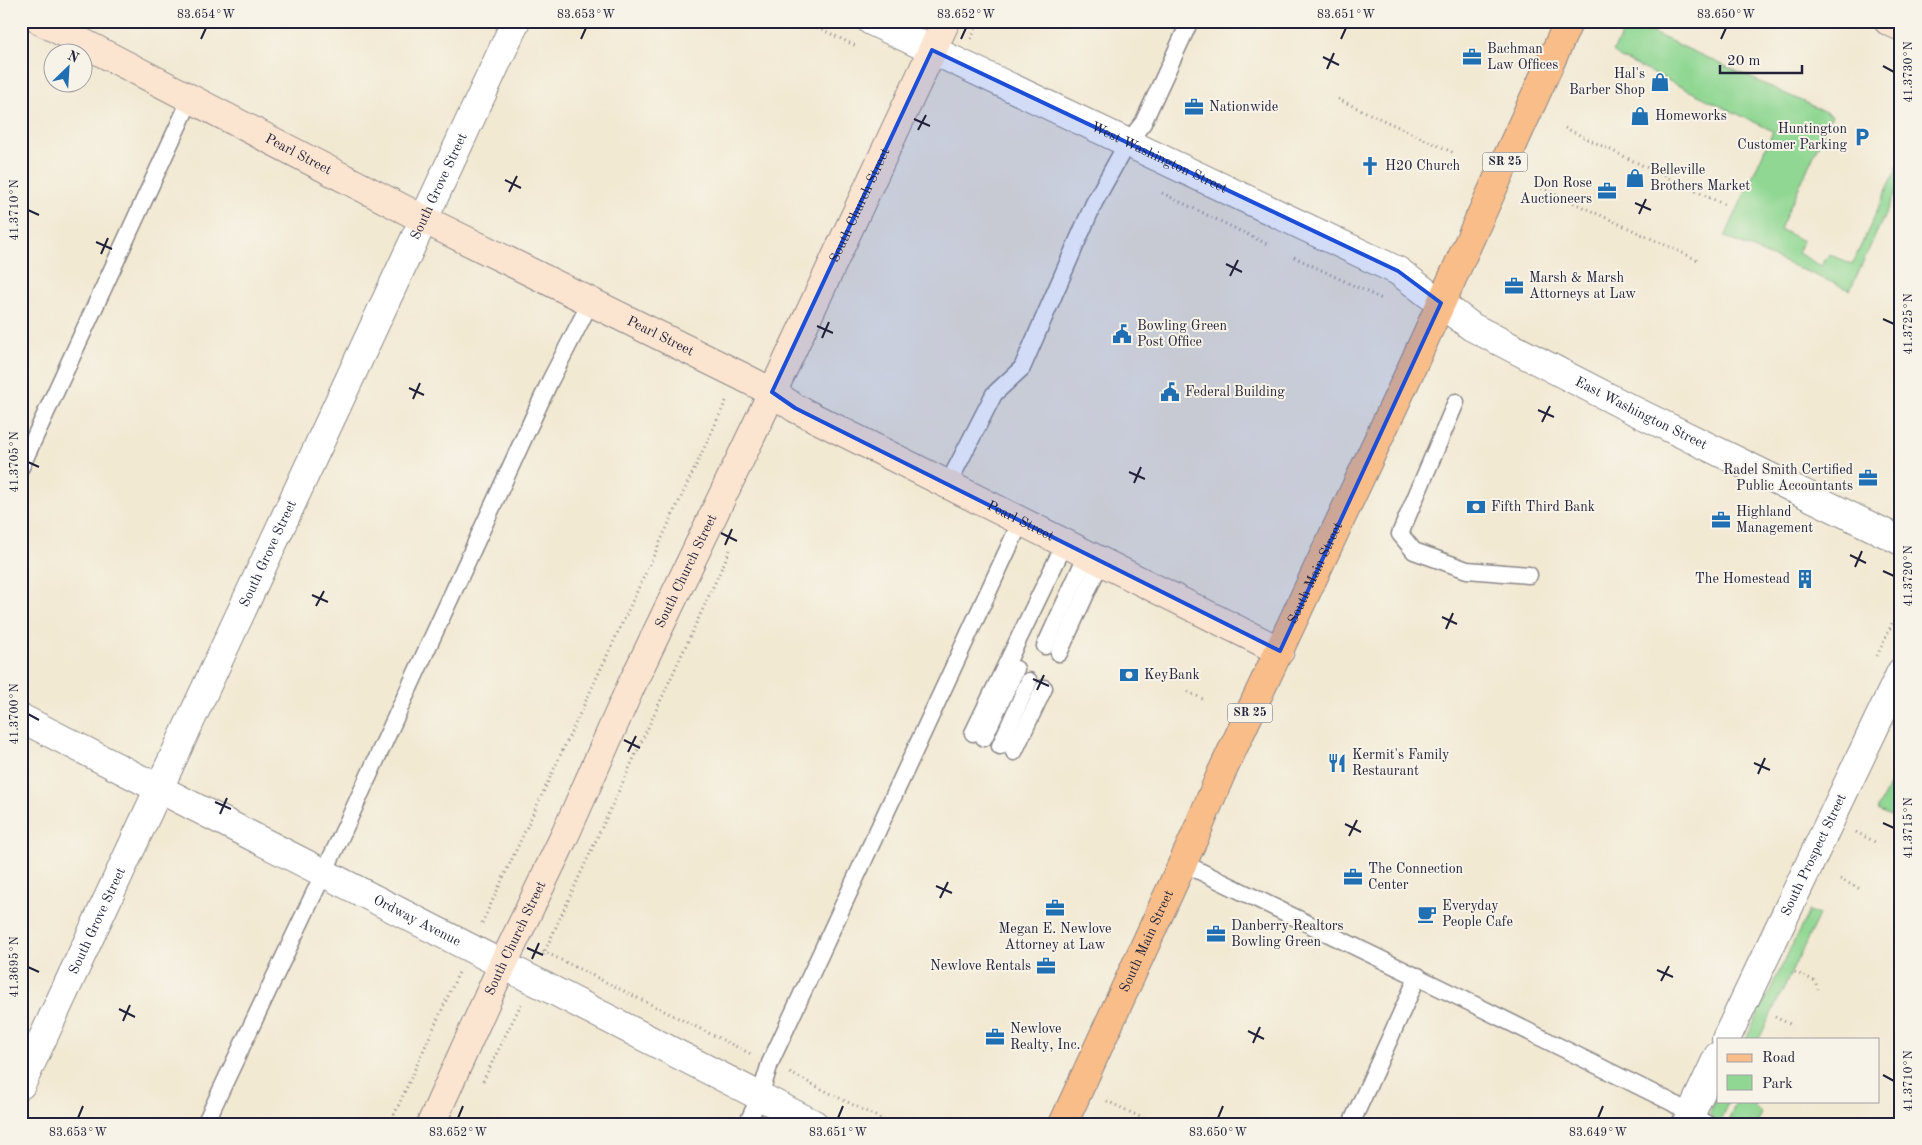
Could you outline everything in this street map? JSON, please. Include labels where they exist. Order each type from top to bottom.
[{"type":"main road","name":"South Main Street","points":[[1067,1122],[1221,774],[1441,303],[1569,21]]},
{"type":"street","name":"Pearl Street","points":[[41,21],[423,219],[772,392],[796,408],[1280,651]]},
{"type":"street","name":"South Grove Street","points":[[21,1086],[516,21]]},
{"type":"street","name":"West Washington Street","points":[[871,21],[1398,271],[1441,303]]},
{"type":"street","name":"South Church Street","points":[[431,1124],[502,966],[566,835],[631,686],[772,392],[946,21]]},
{"type":"street","points":[[1888,21],[1901,27]]},
{"type":"street","name":"East Washington Street","points":[[1441,303],[1472,327],[1565,376],[1901,541]]},
{"type":"street","name":"South Prospect Street","points":[[1726,1038],[1901,672]]},
{"type":"street","name":"Ordway Avenue","points":[[21,718],[502,966],[814,1124]]},
{"type":"street","points":[[1695,1120],[1717,1059]]},
{"type":"lane","points":[[948,484],[994,394],[1022,368],[1090,212],[1112,168],[1143,123],[1190,21]]},
{"type":"lane","points":[[21,467],[191,98]]},
{"type":"lane","points":[[205,1124],[323,874],[545,390],[591,301]]},
{"type":"lane","points":[[1456,402],[1400,534],[1414,551],[1467,570],[1529,575]]},
{"type":"lane","points":[[747,1124],[760,1096],[770,1063],[1021,521]]},
{"type":"lane","points":[[1044,646],[1082,552]]},
{"type":"lane","points":[[1060,653],[1082,552]]},
{"type":"lane","points":[[978,736],[1082,552]]},
{"type":"lane","points":[[1007,749],[1036,684]]},
{"type":"lane","points":[[1183,863],[1418,976],[1695,1120]]},
{"type":"lane","points":[[1351,1124],[1418,976]]},
{"type":"path","points":[[804,21],[863,49]]},
{"type":"path","points":[[971,39],[979,21]]},
{"type":"path","points":[[1338,99],[1454,153]]},
{"type":"path","points":[[1565,128],[1727,206]]},
{"type":"path","points":[[1538,186],[1700,260]]},
{"type":"path","points":[[1156,190],[1267,244]]},
{"type":"path","points":[[1638,239],[1641,234]]},
{"type":"path","points":[[1294,257],[1384,300]]},
{"type":"path","points":[[390,1124],[469,949],[730,392]]},
{"type":"path","points":[[480,1089],[732,546]]},
{"type":"path","points":[[1188,692],[1203,699]]},
{"type":"path","points":[[1861,835],[1877,843]]},
{"type":"path","points":[[1840,879],[1860,889]]},
{"type":"path","points":[[516,937],[891,1124]]},
{"type":"path","points":[[1795,972],[1815,981],[1818,989]]},
{"type":"path","points":[[1774,1016],[1792,1025]]},
{"type":"path","points":[[1107,1101],[1155,1124]]},
{"type":"path","points":[[1755,1102],[1759,1104]]},
{"type":"highlighted area","points":[[932,50],[1398,271],[1441,303],[1280,651],[795,408],[772,392]]},
{"type":"green space","points":[[1629,22],[1832,115],[1780,229],[1803,241],[1798,253],[1821,266],[1829,254],[1852,265],[1901,159],[1901,180],[1850,290],[1725,237],[1773,131],[1619,57],[1613,51]]},
{"type":"green space","points":[[1897,769],[1901,770],[1901,807],[1895,818],[1877,810]]},
{"type":"green space","points":[[1809,911],[1819,915],[1759,1038],[1746,1038]]},
{"type":"green space","points":[[1717,1097],[1717,1102],[1729,1102],[1718,1124],[1709,1114]]},
{"type":"green space","points":[[1737,1102],[1751,1104],[1762,1113],[1757,1124],[1727,1124]]},
{"type":"place","name":"Bachman Law Offices","points":[[1472,57]]},
{"type":"place","name":"Hal's Barber Shop","points":[[1660,82]]},
{"type":"place","name":"Nationwide","points":[[1194,107]]},
{"type":"place","name":"Homeworks","points":[[1640,116]]},
{"type":"place","name":"Huntington Customer Parking","points":[[1862,137]]},
{"type":"place","name":"H20 Church","points":[[1370,166]]},
{"type":"place","name":"Belleville Brothers Market","points":[[1635,178]]},
{"type":"place","name":"Don Rose Auctioneers","points":[[1607,191]]},
{"type":"place","name":"Marsh & Marsh Attorneys at Law","points":[[1514,286]]},
{"type":"place","name":"Bowling Green Post Office","points":[[1122,334]]},
{"type":"place","name":"Federal Building","points":[[1170,392]]},
{"type":"place","name":"Radel Smith Certified Public Accountants","points":[[1868,478]]},
{"type":"place","name":"Fifth Third Bank","points":[[1476,507]]},
{"type":"place","name":"Highland Management","points":[[1721,520]]},
{"type":"place","name":"The Homestead","points":[[1805,579]]},
{"type":"place","name":"KeyBank","points":[[1129,675]]},
{"type":"place","name":"Kermit's Family Restaurant","points":[[1337,763]]},
{"type":"place","name":"The Connection Center","points":[[1353,877]]},
{"type":"place","name":"Megan E. Newlove Attorney at Law","points":[[1055,908]]},
{"type":"place","name":"Everyday People Cafe","points":[[1427,914]]},
{"type":"place","name":"Danberry Realtors Bowling Green","points":[[1216,934]]},
{"type":"place","name":"Newlove Rentals","points":[[1046,966]]},
{"type":"place","name":"Newlove Realty, Inc.","points":[[995,1037]]}]
